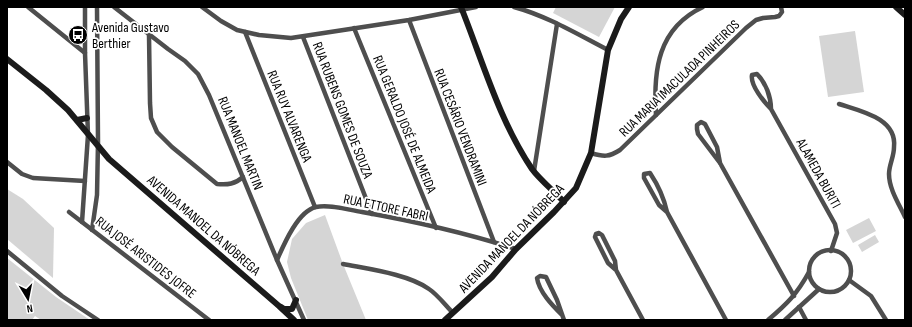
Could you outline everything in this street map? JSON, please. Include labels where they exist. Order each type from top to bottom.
[{"type":"main road","name":"AVENIDA MANOEL DA NÓBREGA","points":[[445,320],[492,277],[516,249],[564,202],[576,188],[591,153],[608,50],[621,19],[629,7]]},
{"type":"main road","points":[[896,7],[905,15]]},
{"type":"main road","points":[[462,8],[512,135],[534,171],[564,202]]},
{"type":"main road","name":"AVENIDA MANOEL DA NÓBREGA","points":[[7,59],[46,90],[77,120],[98,148],[114,164],[280,306],[294,320]]},
{"type":"main road","points":[[77,120],[87,118]]},
{"type":"main road","points":[[280,306],[284,309],[292,309],[296,300]]},
{"type":"street","points":[[28,7],[85,53]]},
{"type":"street","points":[[82,222],[88,135],[85,7]]},
{"type":"street","points":[[92,230],[97,195],[97,7]]},
{"type":"street","name":"RUA MANOEL MARTIN","points":[[114,7],[185,61],[198,74],[209,95],[304,320]]},
{"type":"street","points":[[202,7],[221,22],[245,32],[273,37],[291,38],[409,20],[462,8],[476,7]]},
{"type":"street","points":[[514,7],[532,12],[608,50]]},
{"type":"street","points":[[656,115],[656,75],[658,60],[663,46],[683,20],[694,11],[703,7]]},
{"type":"street","name":"RUA MARIA IMACULADA PINHEIROS","points":[[591,153],[600,156],[611,156],[620,150],[746,28],[756,20],[779,16],[782,12],[780,7]]},
{"type":"street","name":"RUA CESÁRIO VENDRAMINI","points":[[409,20],[494,242]]},
{"type":"street","points":[[534,171],[557,24]]},
{"type":"street","name":"RUA GERALDO JOSÉ DE ALMEIDA","points":[[354,28],[436,228]]},
{"type":"street","name":"RUA RUY ALVARENGA","points":[[245,32],[315,207]]},
{"type":"street","points":[[150,35],[151,118],[157,132],[172,147],[217,184],[226,185],[236,183],[243,177]]},
{"type":"street","name":"RUA RUBENS GOMES DE SOUZA","points":[[303,36],[372,214]]},
{"type":"street","name":"ALAMEDA BURITI","points":[[771,109],[771,100],[761,78],[757,74],[752,75],[752,82],[763,102],[771,109],[835,224],[837,233],[831,250]]},
{"type":"street","points":[[839,104],[872,114],[890,130],[895,147],[889,175],[893,191],[905,217]]},
{"type":"street","points":[[720,163],[717,147],[704,124],[701,122],[697,125],[698,134],[720,163],[794,296]]},
{"type":"street","points":[[7,162],[22,174],[33,178],[85,181]]},
{"type":"street","points":[[667,212],[665,199],[650,173],[644,174],[644,178],[659,204],[667,212],[726,320]]},
{"type":"street","points":[[278,260],[286,240],[301,217],[315,207]]},
{"type":"street","name":"RUA ETTORE FABRI","points":[[315,207],[332,207],[372,214],[494,242],[516,249]]},
{"type":"street","name":"RUA JOSÉ ARISTIDES JOFRE","points":[[69,212],[208,320]]},
{"type":"street","points":[[616,270],[615,261],[602,235],[599,233],[596,234],[595,237],[608,263],[616,270],[643,320]]},
{"type":"street","points":[[831,250],[844,255],[851,267],[851,274],[845,286],[833,292],[826,292],[814,285],[810,279],[809,272],[813,259],[824,251],[831,250]]},
{"type":"street","points":[[7,251],[62,296],[98,320]]},
{"type":"street","points":[[343,264],[418,282],[430,289],[453,313]]},
{"type":"street","points":[[768,320],[794,296],[809,272]]},
{"type":"street","points":[[543,275],[546,277],[557,300],[563,318],[550,304],[538,283],[538,277],[543,275]]},
{"type":"street","points":[[849,280],[871,296],[886,320]]},
{"type":"street","points":[[785,320],[819,289]]},
{"type":"street","points":[[799,307],[806,320]]},
{"type":"shaded area","points":[[556,7],[615,7],[599,37],[553,13]]},
{"type":"shaded area","points":[[855,31],[864,92],[828,97],[819,36]]},
{"type":"shaded area","points":[[7,189],[23,199],[54,228],[53,278],[7,239]]},
{"type":"shaded area","points":[[325,215],[366,320],[308,320],[291,278],[287,262],[292,239],[306,223]]},
{"type":"shaded area","points":[[869,218],[876,231],[853,243],[846,230]]},
{"type":"shaded area","points":[[875,235],[879,242],[862,252],[858,245]]},
{"type":"shaded area","points":[[7,258],[56,297],[90,320],[41,320],[35,316],[32,320],[7,320]]},
{"type":"place","name":"Avenida Gustavo Berthier","points":[[78,35]]}]
